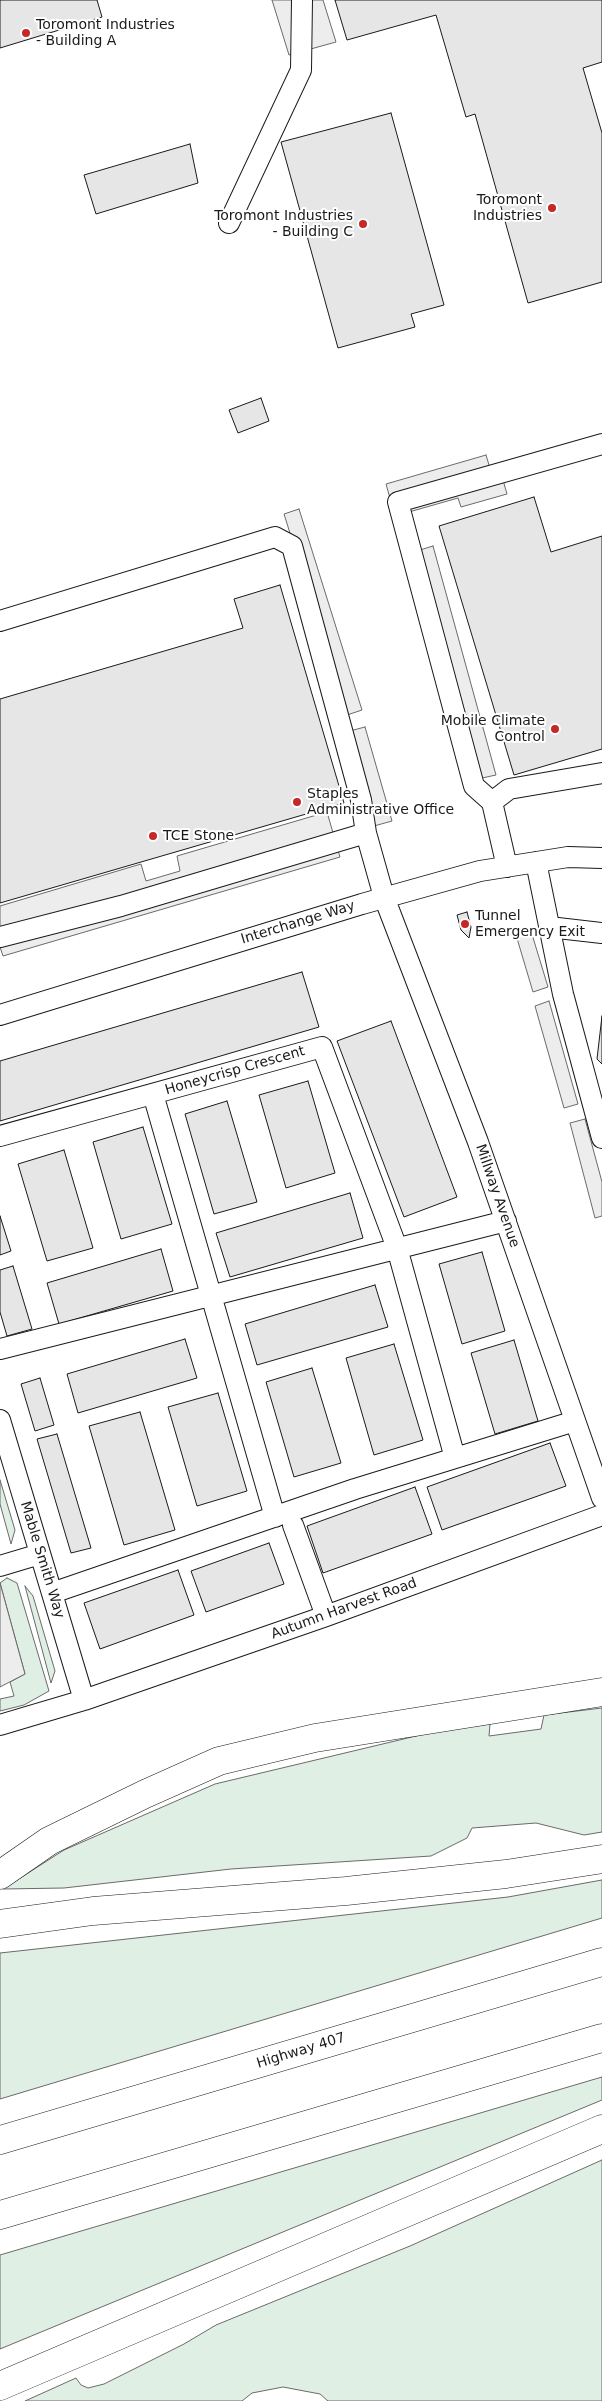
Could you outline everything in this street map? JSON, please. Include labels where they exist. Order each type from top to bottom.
[{"type":"highway","points":[[0,1875],[49,1841],[144,1794],[219,1761],[315,1738],[602,1692]]},
{"type":"highway","points":[[0,1924],[93,1911],[346,1891],[506,1874],[602,1859]]},
{"type":"highway","name":"Highway 407","points":[[0,2140],[602,1962]]},
{"type":"highway","points":[[0,2215],[602,2038]]},
{"type":"highway","points":[[0,2386],[602,2129]]},
{"type":"street","points":[[229,223],[301,70],[302,0]]},
{"type":"street","points":[[507,867],[492,802],[474,786],[398,502],[602,444]]},
{"type":"street","name":"Millway Avenue","points":[[0,621],[275,537],[292,546],[361,800],[366,833],[384,897],[475,1133],[602,1498]]},
{"type":"street","points":[[492,802],[509,789],[602,773]]},
{"type":"street","points":[[0,937],[121,906],[366,833]]},
{"type":"street","name":"Interchange Way","points":[[1,1012],[384,897],[480,871],[568,857],[602,858]]},
{"type":"street","points":[[536,862],[563,994],[602,1138]]},
{"type":"street","points":[[549,928],[602,933]]},
{"type":"street","name":"Honeycrisp Crescent","points":[[0,1136],[322,1047],[397,1248]]},
{"type":"street","points":[[154,1094],[275,1517]]},
{"type":"street","points":[[0,1349],[506,1220]]},
{"type":"street","points":[[397,1248],[455,1458]]},
{"type":"street","name":"Mable Smith Way","points":[[0,1420],[84,1700]]},
{"type":"street","points":[[52,1593],[275,1517],[575,1421]]},
{"type":"street","name":"Autumn Harvest Road","points":[[0,1725],[84,1700],[326,1616],[602,1515]]},
{"type":"street","points":[[293,1526],[326,1616]]},
{"type":"street","points":[[0,1566],[40,1554]]},
{"type":"green space","points":[[0,1480],[15,1530],[11,1544],[0,1504]]},
{"type":"green space","points":[[7,1578],[17,1583],[49,1691],[24,1705],[0,1711],[0,1699],[14,1696],[10,1682],[25,1674],[0,1583]]},
{"type":"green space","points":[[25,1586],[33,1596],[55,1671],[51,1683]]},
{"type":"green space","points":[[602,1708],[602,1832],[584,1835],[536,1823],[472,1828],[467,1838],[431,1856],[231,1869],[64,1888],[3,1889],[64,1850],[215,1784],[437,1731],[490,1724],[489,1736],[541,1729],[544,1715]]},
{"type":"green space","points":[[602,1880],[602,1918],[0,2099],[0,1953],[508,1897]]},
{"type":"green space","points":[[602,2077],[602,2100],[0,2349],[0,2255]]},
{"type":"green space","points":[[602,2160],[602,2401],[328,2401],[320,2394],[283,2387],[252,2393],[242,2401],[25,2401],[76,2378],[81,2385],[88,2388],[104,2384],[184,2344],[216,2325],[410,2246]]},
{"type":"shaded area","points":[[272,0],[323,0],[336,42],[289,55]]},
{"type":"shaded area","points":[[486,455],[492,475],[501,473],[507,494],[461,507],[458,498],[395,516],[386,484]]},
{"type":"shaded area","points":[[299,509],[362,710],[347,715],[284,514]]},
{"type":"shaded area","points":[[433,546],[496,775],[482,778],[420,550]]},
{"type":"shaded area","points":[[365,727],[392,821],[374,826],[346,732]]},
{"type":"shaded area","points":[[327,812],[340,857],[3,956],[0,947],[0,906],[141,864],[146,881],[180,871],[177,856]]},
{"type":"shaded area","points":[[531,931],[548,987],[533,992],[516,935]]},
{"type":"shaded area","points":[[549,1001],[578,1104],[564,1108],[535,1006]]},
{"type":"shaded area","points":[[585,1119],[602,1182],[602,1216],[595,1218],[570,1123]]},
{"type":"shaded area","points":[[0,1583],[25,1674],[0,1687]]},
{"type":"building","name":"Toromont Industries - Building A","points":[[0,0],[97,0],[102,17],[0,48]]},
{"type":"building","name":"Toromont Industries","points":[[335,0],[602,0],[602,62],[583,68],[602,133],[602,282],[528,303],[475,114],[466,117],[436,15],[347,40]]},
{"type":"building","name":"Toromont Industries - Building C","points":[[391,113],[444,305],[411,314],[415,327],[338,348],[281,142]]},
{"type":"building","points":[[190,144],[198,183],[96,214],[84,175]]},
{"type":"building","points":[[261,398],[269,421],[238,433],[229,410]]},
{"type":"building","points":[[534,497],[551,552],[602,536],[602,749],[514,775],[439,526]]},
{"type":"building","points":[[280,585],[344,803],[0,903],[0,699],[243,628],[234,599]]},
{"type":"building","name":"Tunnel Emergency Exit","points":[[467,912],[471,927],[469,938],[461,930],[457,915]]},
{"type":"building","points":[[302,972],[319,1027],[0,1121],[0,1061]]},
{"type":"building","points":[[602,1016],[602,1064],[597,1059]]},
{"type":"building","points":[[391,1021],[457,1197],[404,1217],[337,1041]]},
{"type":"building","points":[[308,1081],[335,1173],[286,1188],[259,1095]]},
{"type":"building","points":[[227,1101],[257,1202],[214,1214],[185,1114]]},
{"type":"building","points":[[143,1127],[172,1224],[121,1239],[93,1142]]},
{"type":"building","points":[[64,1150],[93,1248],[47,1261],[18,1164]]},
{"type":"building","points":[[350,1193],[363,1238],[230,1277],[216,1233]]},
{"type":"building","points":[[0,1216],[11,1251],[0,1255]]},
{"type":"building","points":[[161,1249],[173,1291],[59,1324],[47,1283]]},
{"type":"building","points":[[482,1252],[505,1331],[462,1344],[439,1264]]},
{"type":"building","points":[[13,1266],[32,1329],[7,1336],[0,1312],[0,1270]]},
{"type":"building","points":[[375,1285],[388,1327],[257,1365],[245,1324]]},
{"type":"building","points":[[185,1339],[197,1378],[78,1413],[67,1374]]},
{"type":"building","points":[[514,1340],[538,1421],[495,1434],[471,1353]]},
{"type":"building","points":[[394,1344],[423,1440],[374,1455],[346,1358]]},
{"type":"building","points":[[312,1368],[341,1463],[294,1477],[266,1382]]},
{"type":"building","points":[[40,1378],[54,1425],[35,1431],[21,1384]]},
{"type":"building","points":[[218,1393],[247,1491],[197,1506],[168,1407]]},
{"type":"building","points":[[140,1412],[175,1530],[124,1545],[89,1426]]},
{"type":"building","points":[[57,1434],[91,1548],[71,1553],[37,1439]]},
{"type":"building","points":[[550,1443],[566,1486],[442,1530],[427,1487]]},
{"type":"building","points":[[415,1487],[432,1534],[323,1573],[307,1526]]},
{"type":"building","points":[[269,1543],[284,1584],[206,1612],[191,1571]]},
{"type":"building","points":[[178,1570],[194,1615],[100,1649],[84,1603]]},
{"type":"place","name":"Toromont Industries - Building A","points":[[26,33]]},
{"type":"place","name":"Toromont Industries","points":[[552,208]]},
{"type":"place","name":"Toromont Industries - Building C","points":[[363,224]]},
{"type":"place","name":"Mobile Climate Control","points":[[555,729]]},
{"type":"place","name":"Staples Administrative Office","points":[[297,802]]},
{"type":"place","name":"TCE Stone","points":[[153,836]]},
{"type":"place","name":"Tunnel Emergency Exit","points":[[465,924]]}]
